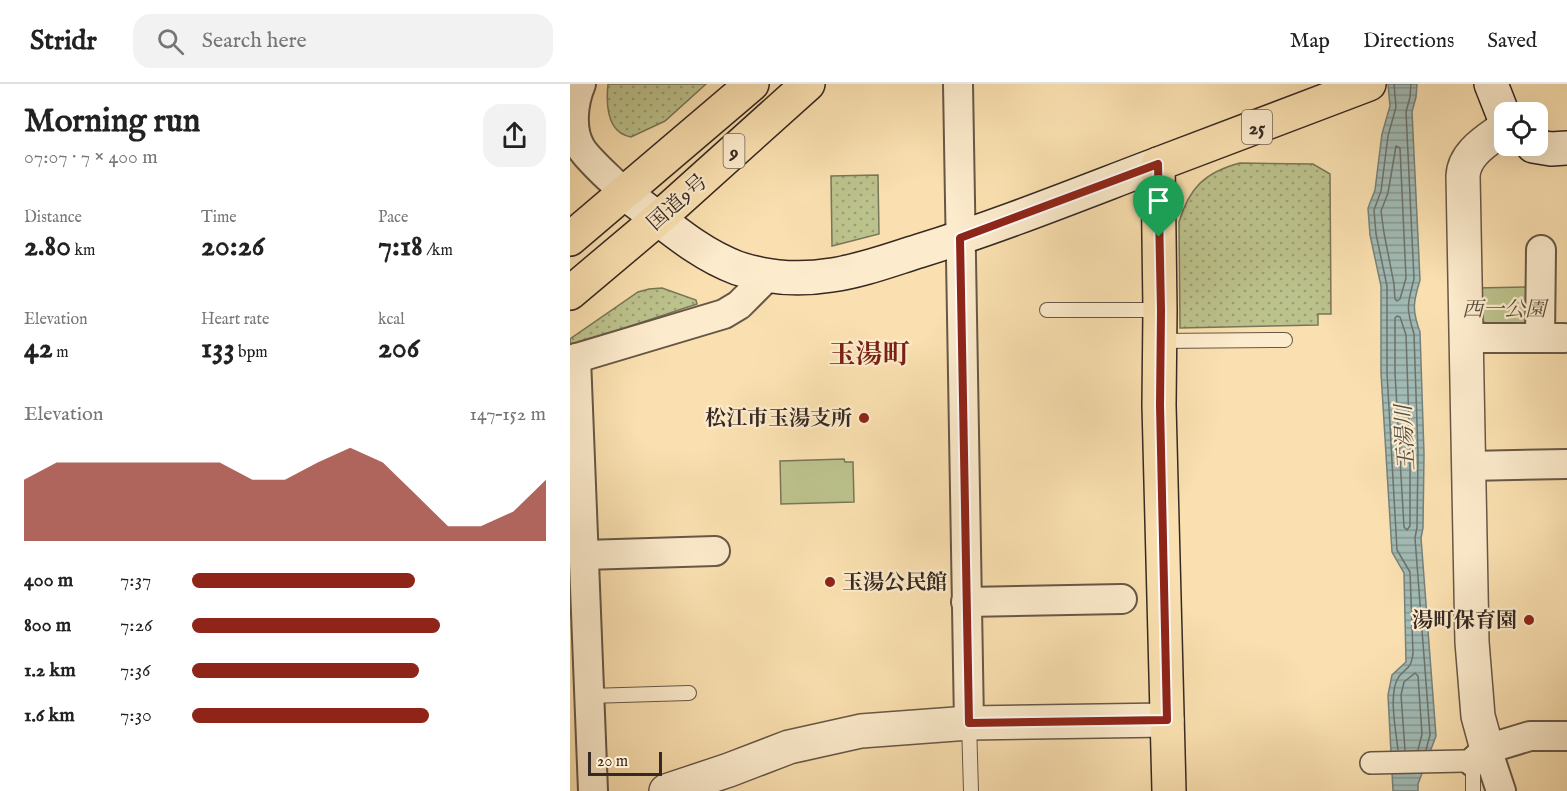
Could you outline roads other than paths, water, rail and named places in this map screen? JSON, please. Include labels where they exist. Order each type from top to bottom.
[{"type":"main road","name":"国道9号","points":[[570,239],[752,84]]},
{"type":"main road","name":"国道9号","points":[[570,293],[659,218],[808,84]]},
{"type":"main road","name":"25","points":[[1158,164],[1353,88]]},
{"type":"main road","points":[[1158,164],[1160,405],[1169,791]]},
{"type":"street","points":[[581,84],[573,111],[573,125],[578,142],[624,193],[713,258],[768,276],[831,276],[856,270],[960,238],[1158,164]]},
{"type":"street","points":[[958,84],[969,723]]},
{"type":"street","points":[[1491,84],[1498,102]]},
{"type":"street","points":[[1494,136],[1476,149],[1464,169],[1465,338],[1473,681],[1478,716],[1474,757],[1501,791]]},
{"type":"street","points":[[1548,148],[1567,148]]},
{"type":"street","points":[[1465,338],[1552,338],[1541,250]]},
{"type":"street","points":[[593,791],[584,555],[573,359],[724,314],[739,305],[768,276]]},
{"type":"street","points":[[1468,466],[1567,464]]},
{"type":"street","points":[[584,555],[715,551]]},
{"type":"street","points":[[966,602],[1122,599]]},
{"type":"street","points":[[666,791],[789,747],[861,731],[969,723],[1167,720]]},
{"type":"street","points":[[1371,763],[1474,757],[1530,736],[1567,736]]},
{"type":"lane","points":[[1047,310],[1285,340]]},
{"type":"lane","points":[[589,696],[689,693]]},
{"type":"lane","points":[[969,723],[971,791]]},
{"type":"lane","points":[[1473,791],[1474,757]]},
{"type":"water","name":"玉湯川","points":[[1388,84],[1417,84],[1412,112],[1420,280],[1414,306],[1420,332],[1424,454],[1421,538],[1436,736],[1418,784],[1418,791],[1393,791],[1388,695],[1392,675],[1406,662],[1404,573],[1392,552],[1381,373],[1381,286],[1370,235],[1368,208],[1375,190],[1382,134],[1390,106]]},
{"type":"place","name":"松江市玉湯支所","points":[[864,418]]},
{"type":"place","name":"玉湯公民館","points":[[830,582]]},
{"type":"place","name":"湯町保育園","points":[[1529,620]]},
{"type":"district","name":"玉湯町","points":[[869,354]]},
{"type":"park label","name":"西一公園","points":[[1504,309]]}]
